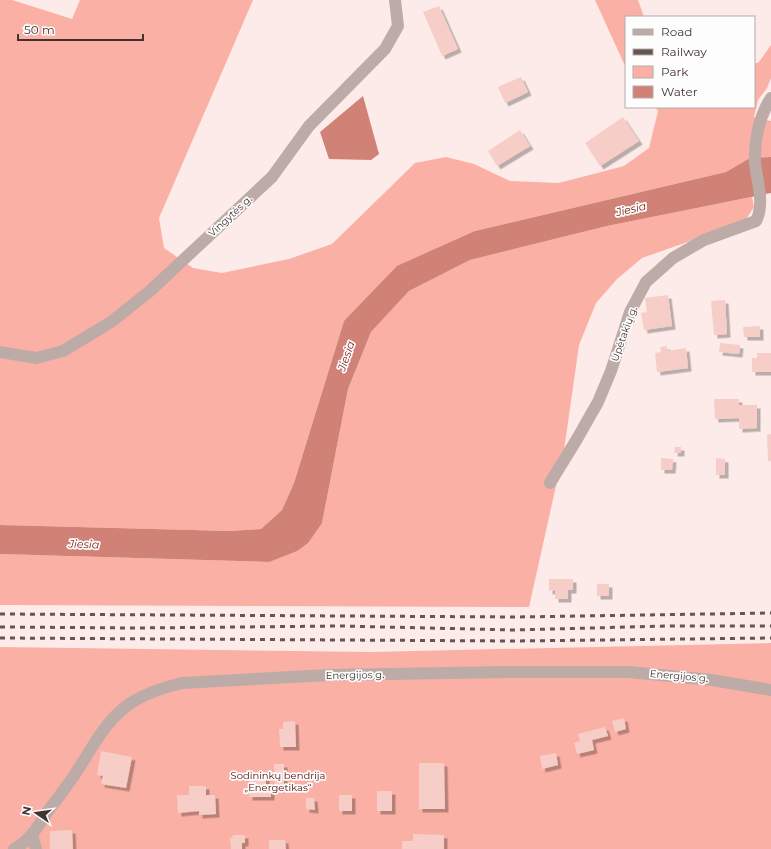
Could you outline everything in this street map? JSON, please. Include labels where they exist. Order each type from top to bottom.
[{"type":"street","name":"Vingytės g.","points":[[0,352],[36,358],[63,351],[111,322],[150,290],[272,176],[309,126],[385,49],[398,26],[395,0]]},
{"type":"street","name":"Upėtakių g.","points":[[550,483],[598,402],[611,371],[630,312],[646,282],[673,258],[704,240],[756,221],[760,214],[760,202],[755,162],[756,141],[763,116],[771,98]]},
{"type":"street","name":"Energijos g.","points":[[14,849],[32,835],[77,771],[99,735],[118,713],[133,701],[147,694],[162,688],[182,683],[329,675],[507,672],[629,672],[712,680],[771,690]]},
{"type":"street","points":[[32,835],[36,849]]},
{"type":"green space","points":[[0,0],[12,0],[72,19],[80,0],[253,0],[159,218],[164,248],[193,268],[222,273],[289,259],[332,244],[415,163],[446,157],[474,164],[510,181],[559,183],[624,166],[649,148],[658,111],[656,108],[755,108],[755,64],[759,62],[771,45],[771,78],[767,88],[758,100],[754,117],[771,121],[771,157],[750,158],[726,172],[475,231],[344,321],[294,483],[282,510],[261,529],[230,531],[0,525]]},
{"type":"green space","points":[[595,0],[638,0],[644,16],[625,16],[625,66]]},
{"type":"green space","points":[[752,197],[754,207],[744,222],[642,258],[617,279],[596,303],[579,345],[564,450],[529,607],[0,605],[0,554],[269,562],[322,523],[348,389],[371,332],[409,291],[470,260],[607,226]]},
{"type":"green space","name":"Sodininkų bendrija „Energetikas“","points":[[771,643],[771,849],[0,849],[0,647],[371,652]]},
{"type":"water","points":[[363,96],[379,154],[371,160],[329,159],[320,132]]},
{"type":"water","name":"Jiesia","points":[[771,157],[771,193],[607,226],[470,260],[409,291],[371,332],[348,389],[322,523],[308,543],[297,551],[269,562],[0,554],[0,525],[230,531],[261,529],[282,510],[294,483],[344,321],[397,266],[475,231],[726,172],[750,158]]},
{"type":"building","points":[[439,6],[458,49],[442,56],[423,12]]},
{"type":"building","points":[[521,77],[528,92],[505,103],[498,87]]},
{"type":"building","points":[[623,117],[639,141],[600,166],[585,143]]},
{"type":"building","points":[[520,130],[530,146],[497,166],[488,151]]},
{"type":"building","points":[[668,295],[672,326],[644,330],[641,313],[647,312],[645,298]]},
{"type":"building","points":[[725,300],[727,334],[714,335],[711,301]]},
{"type":"building","points":[[760,326],[760,337],[744,337],[743,327]]},
{"type":"building","points":[[720,343],[740,345],[739,354],[719,352]]},
{"type":"building","points":[[667,346],[667,351],[686,348],[688,368],[657,372],[655,353],[661,352],[660,347]]},
{"type":"building","points":[[757,353],[771,353],[771,372],[752,372],[752,358],[757,358]]},
{"type":"building","points":[[714,399],[739,399],[739,405],[757,405],[757,428],[739,429],[739,418],[715,419]]},
{"type":"building","points":[[771,434],[771,461],[768,461],[767,435]]},
{"type":"building","points":[[675,447],[681,447],[681,453],[674,453]]},
{"type":"building","points":[[661,458],[673,459],[672,470],[661,470]]},
{"type":"building","points":[[716,458],[725,459],[725,475],[716,475]]},
{"type":"building","points":[[549,579],[573,579],[573,590],[568,590],[568,599],[555,599],[555,590],[549,591]]},
{"type":"building","points":[[597,584],[609,584],[609,596],[597,596]]},
{"type":"building","points":[[624,718],[626,729],[615,732],[612,721]]},
{"type":"building","points":[[295,721],[296,747],[280,747],[279,729],[283,729],[283,722]]},
{"type":"building","points":[[605,727],[608,736],[592,740],[594,750],[577,754],[574,743],[580,741],[578,734]]},
{"type":"building","points":[[101,751],[132,757],[126,788],[101,784],[103,776],[97,775]]},
{"type":"building","points":[[556,753],[558,765],[542,769],[540,756]]},
{"type":"building","points":[[419,763],[444,763],[445,809],[419,809]]},
{"type":"building","points":[[274,764],[284,764],[284,787],[275,787]]},
{"type":"building","points":[[250,775],[266,775],[266,784],[271,784],[271,797],[249,797]]},
{"type":"building","points":[[189,786],[206,786],[206,795],[215,795],[216,814],[199,815],[199,811],[178,813],[177,795],[189,795]]},
{"type":"building","points":[[377,791],[392,791],[392,811],[377,811]]},
{"type":"building","points":[[339,795],[352,795],[352,811],[339,811]]},
{"type":"building","points":[[306,798],[314,798],[315,810],[306,809]]},
{"type":"building","points":[[72,830],[73,849],[50,849],[50,831]]},
{"type":"building","points":[[413,834],[444,835],[444,849],[402,849],[402,841],[413,841]]},
{"type":"building","points":[[232,835],[245,835],[245,843],[242,843],[242,849],[231,849],[230,838],[233,838]]},
{"type":"building","points":[[269,840],[285,840],[286,849],[269,849]]},
{"type":"railway","points":[[0,614],[517,617],[771,613]]},
{"type":"railway","points":[[0,627],[137,628],[341,626],[515,630],[667,626],[771,626]]},
{"type":"railway","points":[[0,638],[514,641],[771,638]]}]
